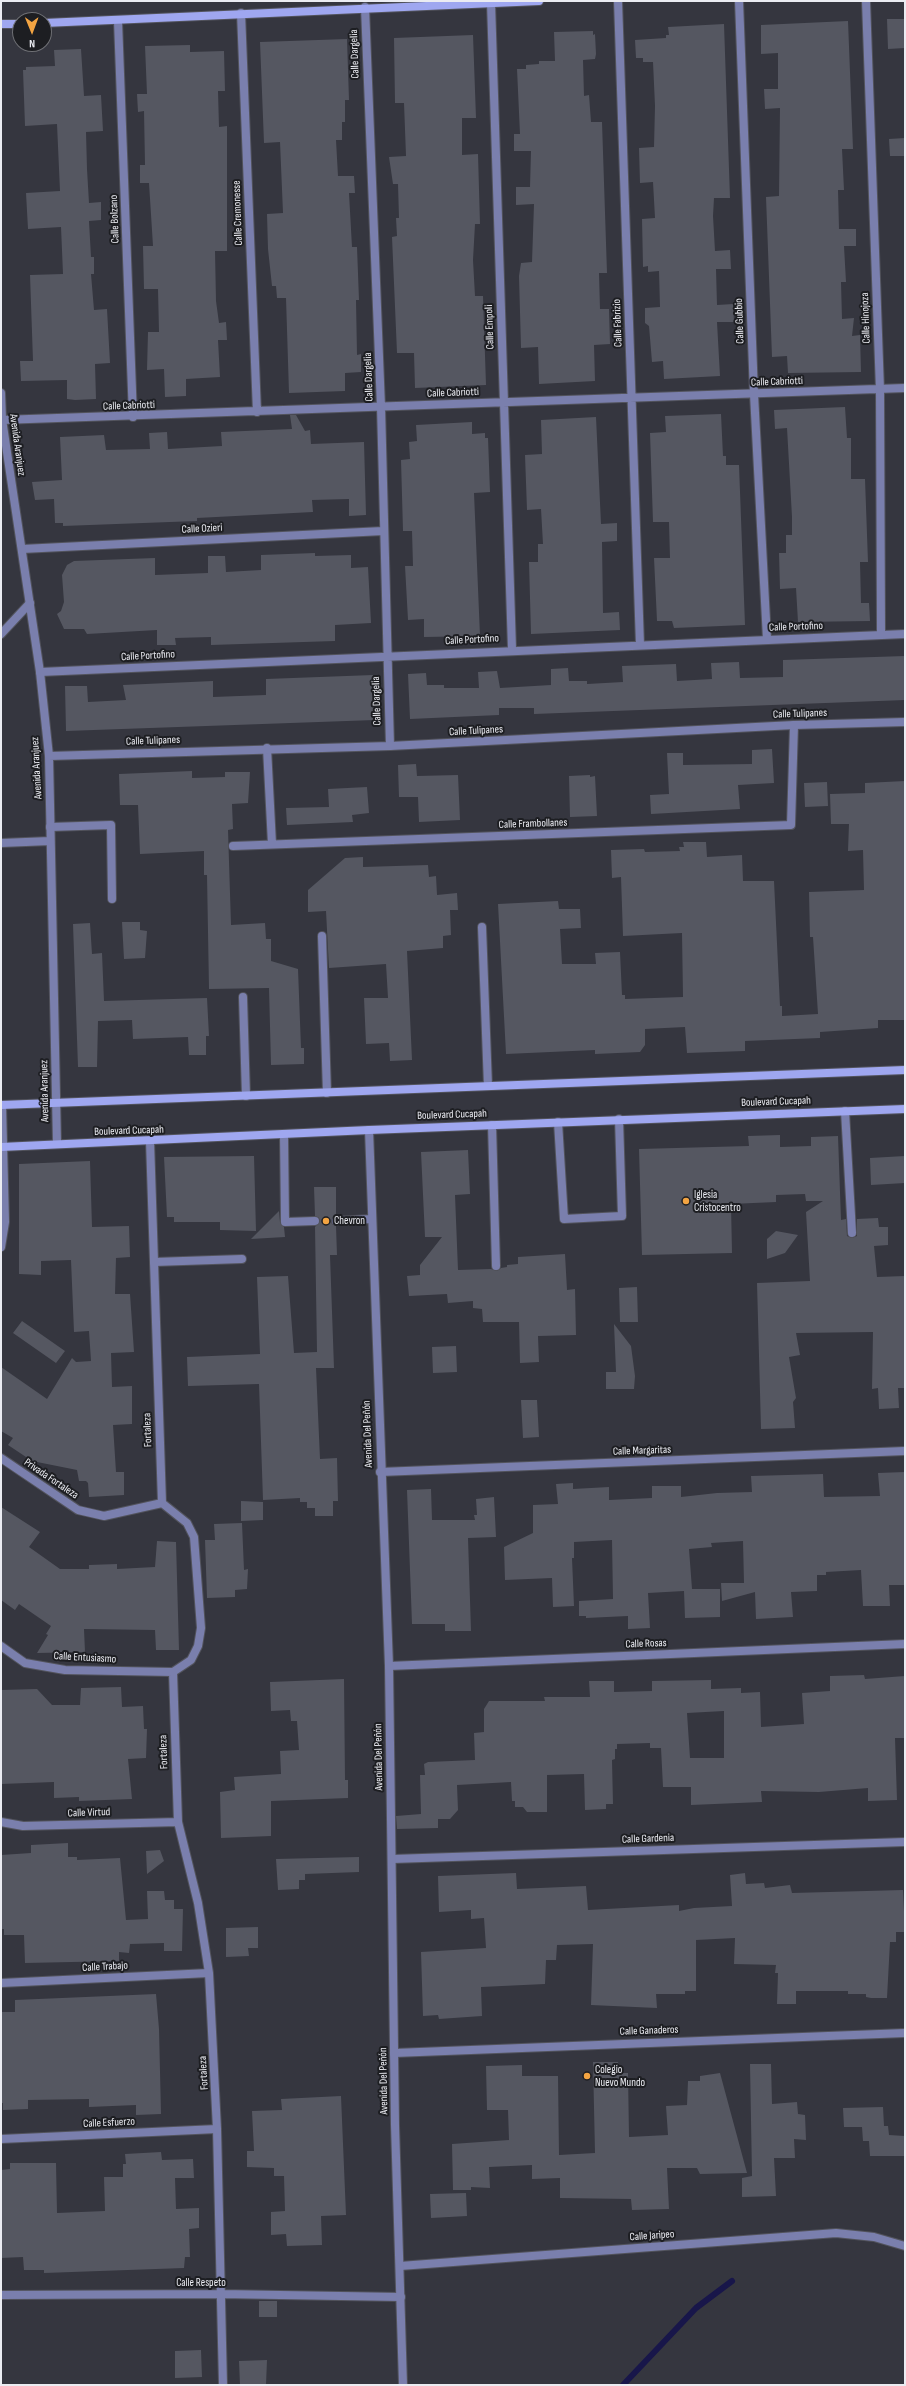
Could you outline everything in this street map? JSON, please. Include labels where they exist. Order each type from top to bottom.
[{"type":"main road","points":[[52,23],[365,7],[539,1]]},
{"type":"main road","points":[[1,24],[12,24]]},
{"type":"main road","points":[[2,1105],[56,1101],[246,1096],[905,1070]]},
{"type":"main road","name":"Boulevard Cucapah","points":[[2,1147],[558,1122],[905,1109]]},
{"type":"street","name":"Calle Fabrizio","points":[[618,1],[640,645]]},
{"type":"street","name":"Calle Gubbio","points":[[739,1],[754,394],[767,639]]},
{"type":"street","name":"Calle Hinojoza","points":[[866,1],[880,390],[881,634]]},
{"type":"street","name":"Calle Empoli","points":[[491,3],[512,649]]},
{"type":"street","name":"Calle Dargelia","points":[[365,7],[381,408],[383,532],[390,746]]},
{"type":"street","name":"Calle Cremonesse","points":[[241,13],[257,412]]},
{"type":"street","name":"Calle Bolzano","points":[[118,20],[133,417]]},
{"type":"street","name":"Calle Cabriotti","points":[[2,420],[133,417],[905,388]]},
{"type":"street","name":"Avenida Aranjuez","points":[[1,393],[2,420],[40,672],[49,756],[57,1144]]},
{"type":"street","name":"Calle Ozieri","points":[[22,549],[383,532]]},
{"type":"street","points":[[1,634],[30,603]]},
{"type":"street","name":"Calle Portofino","points":[[40,672],[512,649],[905,634]]},
{"type":"street","name":"Calle Tulipanes","points":[[49,756],[267,748],[390,746],[794,725],[905,722]]},
{"type":"street","name":"Calle Frambollanes","points":[[272,844],[791,825],[794,725]]},
{"type":"street","points":[[232,846],[272,844],[267,748]]},
{"type":"street","points":[[50,827],[111,825],[112,899]]},
{"type":"street","points":[[1,843],[50,841]]},
{"type":"street","points":[[482,927],[488,1086]]},
{"type":"street","points":[[322,936],[326,1093]]},
{"type":"street","points":[[243,997],[246,1096]]},
{"type":"street","points":[[1,1247],[5,1222],[2,1105]]},
{"type":"street","points":[[845,1111],[852,1232]]},
{"type":"street","points":[[558,1122],[564,1219],[622,1216],[618,1120]]},
{"type":"street","points":[[492,1125],[496,1266]]},
{"type":"street","name":"Avenida Del Peñón","points":[[369,1130],[388,1666],[394,2053],[402,2297],[403,2385]]},
{"type":"street","points":[[284,1134],[285,1222],[315,1221]]},
{"type":"street","name":"Fortaleza","points":[[150,1140],[162,1503]]},
{"type":"street","points":[[336,1221],[372,1220]]},
{"type":"street","points":[[154,1262],[242,1259]]},
{"type":"street","name":"Calle Margaritas","points":[[380,1472],[905,1451]]},
{"type":"street","name":"Privada Fortaleza","points":[[1,1458],[78,1510],[104,1516],[162,1503]]},
{"type":"street","points":[[162,1503],[187,1523],[194,1537],[201,1628],[198,1646],[190,1660],[173,1672]]},
{"type":"street","name":"Calle Rosas","points":[[388,1666],[905,1644]]},
{"type":"street","name":"Calle Entusiasmo","points":[[1,1646],[25,1663],[65,1670],[173,1672]]},
{"type":"street","name":"Fortaleza","points":[[173,1672],[178,1822],[198,1903],[209,1973],[217,2129],[223,2385]]},
{"type":"street","name":"Calle Virtud","points":[[1,1822],[23,1826],[178,1822]]},
{"type":"street","name":"Calle Gardenia","points":[[392,1859],[905,1842]]},
{"type":"street","name":"Calle Trabajo","points":[[1,1983],[209,1973]]},
{"type":"street","name":"Calle Ganaderos","points":[[394,2053],[905,2033]]},
{"type":"street","name":"Calle Esfuerzo","points":[[1,2139],[217,2129]]},
{"type":"street","name":"Calle Jaripeo","points":[[400,2266],[836,2233],[874,2237],[905,2246]]},
{"type":"street","name":"Calle Respeto","points":[[1,2295],[220,2294],[402,2297]]},
{"type":"building","points":[[887,19],[905,19],[905,48],[888,49]]},
{"type":"building","points":[[848,21],[853,149],[842,149],[844,190],[838,190],[839,229],[856,229],[856,246],[844,246],[846,282],[841,282],[842,319],[854,318],[852,336],[860,335],[861,372],[788,373],[787,356],[772,357],[766,197],[779,196],[780,108],[765,109],[764,89],[778,89],[778,53],[761,54],[761,25]]},
{"type":"building","points":[[724,24],[730,198],[714,198],[713,216],[715,251],[730,250],[731,269],[716,269],[717,305],[733,304],[734,322],[717,322],[720,376],[664,379],[663,361],[652,362],[649,326],[645,323],[645,308],[660,307],[659,271],[648,272],[648,266],[643,267],[642,219],[655,218],[653,182],[640,183],[639,148],[654,147],[655,106],[653,62],[643,62],[643,58],[636,58],[635,40],[666,38],[666,35],[669,35],[668,27]]},
{"type":"building","points":[[593,31],[593,35],[595,34],[596,54],[595,59],[583,60],[584,96],[589,95],[591,122],[602,122],[607,273],[599,273],[600,309],[609,309],[610,344],[594,345],[595,381],[539,384],[538,347],[521,348],[519,276],[521,263],[532,262],[534,204],[516,205],[516,187],[530,187],[531,151],[514,151],[514,134],[520,134],[517,69],[526,69],[526,65],[539,64],[539,61],[555,61],[554,32]]},
{"type":"building","points":[[473,35],[476,118],[462,118],[462,155],[478,154],[480,224],[475,224],[473,260],[475,296],[483,296],[486,385],[415,388],[414,353],[397,353],[392,237],[397,236],[396,218],[399,218],[398,184],[393,184],[389,157],[406,156],[404,103],[395,103],[394,38]]},
{"type":"building","points":[[347,39],[349,100],[345,100],[345,122],[342,122],[342,140],[336,140],[338,176],[354,176],[355,193],[349,193],[352,247],[357,247],[359,300],[356,300],[357,355],[361,354],[361,372],[345,373],[345,391],[289,393],[286,298],[277,298],[276,286],[272,286],[268,249],[267,214],[283,213],[280,142],[264,143],[260,42]]},
{"type":"building","points":[[190,45],[190,52],[224,51],[225,91],[218,91],[219,127],[227,126],[227,251],[215,251],[216,301],[219,323],[226,322],[227,340],[218,340],[220,377],[186,379],[186,396],[165,397],[164,369],[147,370],[148,332],[159,332],[158,289],[144,289],[143,246],[153,246],[149,183],[140,183],[140,165],[145,165],[144,111],[138,112],[137,94],[147,94],[145,46]]},
{"type":"building","points":[[81,49],[84,96],[101,95],[103,131],[86,132],[87,169],[89,203],[101,202],[101,220],[89,221],[91,257],[94,257],[94,274],[91,274],[94,310],[107,309],[110,363],[95,364],[96,399],[75,400],[67,399],[67,380],[21,381],[20,361],[33,361],[30,275],[63,274],[61,227],[28,229],[26,193],[60,191],[57,124],[25,126],[23,70],[26,70],[26,67],[55,66],[54,50]]},
{"type":"building","points":[[905,138],[905,156],[890,156],[889,139]]},
{"type":"building","points":[[845,407],[847,438],[851,438],[851,479],[865,479],[868,562],[860,562],[861,603],[869,603],[870,621],[798,622],[796,588],[780,589],[779,553],[786,553],[786,535],[792,535],[792,517],[787,428],[775,429],[774,410]]},
{"type":"building","points":[[721,414],[723,456],[726,456],[726,465],[739,465],[745,625],[674,628],[672,621],[657,621],[654,558],[670,558],[669,522],[653,522],[650,433],[666,432],[665,416]]},
{"type":"building","points":[[290,415],[296,415],[305,431],[310,430],[311,444],[364,442],[366,515],[349,516],[349,499],[312,500],[313,512],[197,518],[197,521],[63,526],[63,523],[55,523],[54,499],[35,500],[32,482],[62,480],[60,437],[104,435],[106,450],[150,449],[149,433],[167,432],[168,449],[222,446],[221,432],[292,429]]},
{"type":"building","points":[[596,417],[601,524],[617,523],[617,541],[602,542],[603,613],[619,612],[620,630],[531,634],[529,562],[538,562],[538,544],[543,544],[541,509],[527,510],[525,455],[542,454],[541,420]]},
{"type":"building","points":[[472,422],[472,434],[485,433],[485,438],[488,438],[490,492],[474,493],[480,636],[424,637],[424,619],[408,620],[405,566],[413,566],[412,531],[403,531],[401,460],[410,459],[409,442],[417,441],[416,425]]},
{"type":"building","points":[[315,553],[315,556],[351,555],[351,568],[368,567],[371,623],[335,625],[335,641],[211,645],[211,637],[175,638],[176,645],[157,645],[157,630],[87,634],[84,629],[64,629],[57,614],[61,611],[64,602],[62,575],[67,565],[74,561],[155,558],[155,575],[208,573],[208,556],[225,556],[226,572],[261,570],[261,555]]},
{"type":"building","points":[[905,656],[905,700],[534,714],[534,708],[499,708],[499,715],[410,719],[408,674],[426,673],[427,685],[444,685],[444,688],[479,688],[478,672],[497,671],[500,688],[551,685],[551,669],[568,668],[569,681],[587,681],[587,684],[623,682],[622,666],[676,664],[677,681],[712,679],[711,663],[739,662],[740,678],[783,677],[783,660]]},
{"type":"building","points":[[373,675],[375,720],[66,731],[65,686],[87,686],[88,702],[126,700],[123,685],[213,681],[213,697],[266,695],[266,679]]},
{"type":"building","points":[[772,749],[774,783],[738,785],[740,809],[651,814],[650,795],[669,794],[667,753],[683,753],[683,765],[752,764],[752,750]]},
{"type":"building","points":[[416,764],[417,776],[458,775],[460,820],[419,822],[418,797],[399,797],[398,765]]},
{"type":"building","points":[[192,771],[192,778],[225,777],[225,772],[250,772],[248,803],[232,804],[233,829],[228,830],[231,925],[265,923],[266,939],[271,939],[271,961],[298,969],[301,1048],[304,1048],[304,1064],[271,1065],[269,988],[209,989],[207,875],[204,875],[204,851],[140,854],[138,805],[120,805],[119,774]]},
{"type":"building","points":[[590,775],[590,777],[595,776],[597,816],[570,817],[569,776]]},
{"type":"building","points":[[905,781],[905,1020],[878,1020],[878,1028],[820,1032],[820,1038],[745,1041],[745,1051],[687,1053],[685,1027],[645,1029],[645,1045],[640,1052],[595,1054],[595,1050],[506,1054],[498,904],[558,901],[559,909],[580,909],[581,928],[560,929],[562,964],[596,964],[595,953],[620,952],[622,995],[625,995],[625,999],[683,997],[682,933],[623,936],[621,877],[612,878],[611,850],[644,849],[645,852],[680,851],[679,847],[684,847],[683,842],[706,842],[707,857],[742,855],[743,881],[774,881],[780,1006],[782,1006],[782,1016],[818,1014],[813,937],[810,937],[809,892],[864,890],[863,850],[848,851],[849,824],[831,824],[830,794],[865,793],[865,783]]},
{"type":"building","points":[[827,782],[828,806],[805,807],[804,783]]},
{"type":"building","points":[[367,787],[369,813],[352,815],[353,822],[287,825],[286,808],[329,807],[328,789]]},
{"type":"building","points":[[363,857],[363,867],[428,865],[429,877],[436,876],[437,895],[457,893],[458,910],[450,910],[451,935],[443,936],[443,948],[407,951],[412,1060],[390,1061],[389,1043],[366,1044],[364,998],[388,998],[386,964],[329,968],[326,911],[308,912],[308,890],[345,858]]},
{"type":"building","points":[[122,922],[140,922],[140,930],[147,931],[145,958],[124,959]]},
{"type":"building","points":[[90,923],[92,954],[102,953],[104,1001],[207,998],[209,1036],[206,1036],[206,1055],[189,1055],[188,1037],[133,1039],[132,1020],[98,1021],[97,1067],[78,1067],[73,924]]},
{"type":"building","points":[[780,1135],[780,1147],[811,1146],[811,1137],[838,1136],[841,1220],[846,1219],[847,1236],[852,1238],[857,1236],[857,1219],[878,1218],[879,1227],[888,1227],[888,1245],[874,1246],[877,1277],[905,1276],[905,1388],[898,1388],[899,1408],[879,1409],[878,1388],[872,1389],[873,1332],[796,1333],[800,1355],[789,1357],[796,1398],[793,1402],[795,1428],[761,1429],[757,1283],[810,1281],[806,1212],[823,1201],[806,1201],[805,1194],[776,1195],[776,1202],[731,1204],[732,1253],[642,1255],[639,1149],[749,1146],[748,1136]]},
{"type":"building","points":[[468,1150],[470,1194],[455,1195],[458,1270],[491,1269],[497,1271],[501,1268],[507,1267],[507,1265],[518,1264],[518,1257],[565,1254],[567,1290],[575,1289],[576,1335],[538,1336],[539,1362],[520,1363],[519,1322],[483,1322],[482,1309],[473,1308],[473,1301],[448,1303],[447,1294],[409,1296],[407,1276],[420,1275],[420,1265],[442,1237],[425,1237],[421,1152]]},
{"type":"building","points":[[254,1156],[256,1231],[220,1230],[220,1222],[174,1222],[174,1217],[167,1217],[164,1157]]},
{"type":"building","points":[[905,1156],[905,1183],[871,1185],[870,1158]]},
{"type":"building","points":[[90,1161],[92,1227],[129,1226],[130,1257],[116,1258],[115,1294],[130,1294],[134,1352],[111,1353],[112,1387],[132,1386],[132,1424],[113,1425],[116,1472],[124,1472],[124,1495],[89,1497],[88,1483],[86,1481],[79,1481],[77,1470],[32,1461],[8,1445],[13,1438],[1,1431],[1,1367],[47,1399],[72,1358],[76,1362],[91,1361],[89,1331],[74,1332],[71,1260],[41,1261],[41,1275],[19,1274],[19,1164]]},
{"type":"building","points":[[314,1187],[336,1187],[336,1215],[331,1221],[332,1224],[336,1226],[337,1255],[330,1255],[334,1368],[316,1368],[320,1459],[337,1458],[338,1501],[333,1501],[333,1516],[315,1516],[315,1508],[307,1508],[307,1502],[300,1502],[300,1498],[263,1500],[259,1384],[188,1386],[187,1357],[260,1354],[257,1277],[288,1276],[294,1353],[317,1352],[315,1227],[320,1221],[319,1218],[315,1216]]},
{"type":"building","points":[[279,1211],[280,1222],[284,1227],[285,1237],[251,1239]]},
{"type":"building","points":[[776,1231],[798,1235],[785,1253],[767,1259],[767,1239]]},
{"type":"building","points":[[637,1287],[638,1322],[620,1322],[619,1288]]},
{"type":"building","points":[[22,1321],[65,1351],[56,1363],[13,1333]]},
{"type":"building","points":[[614,1324],[631,1346],[635,1376],[634,1389],[606,1389],[606,1372],[616,1372]]},
{"type":"building","points":[[456,1346],[457,1372],[433,1373],[432,1347]]},
{"type":"building","points":[[521,1400],[537,1400],[539,1437],[523,1438]]},
{"type":"building","points":[[905,1472],[905,1585],[889,1585],[890,1606],[863,1606],[861,1570],[826,1572],[826,1575],[817,1575],[817,1591],[791,1592],[793,1617],[756,1619],[755,1592],[722,1601],[721,1583],[744,1583],[743,1541],[711,1543],[712,1547],[689,1549],[692,1589],[720,1589],[720,1617],[685,1618],[684,1591],[648,1593],[650,1628],[628,1629],[628,1616],[586,1618],[586,1616],[579,1616],[579,1601],[613,1599],[612,1540],[574,1542],[574,1558],[572,1558],[574,1606],[553,1607],[552,1578],[505,1580],[504,1547],[533,1533],[533,1505],[558,1504],[556,1484],[573,1483],[573,1489],[609,1487],[609,1500],[652,1498],[652,1486],[681,1486],[681,1497],[717,1493],[752,1492],[751,1476],[823,1474],[824,1497],[880,1496],[878,1473]]},
{"type":"building","points":[[431,1489],[432,1520],[475,1520],[474,1515],[477,1515],[476,1499],[494,1497],[496,1537],[468,1538],[471,1631],[445,1631],[445,1624],[412,1624],[407,1490]]},
{"type":"building","points":[[241,1501],[263,1502],[263,1520],[241,1521]]},
{"type":"building","points":[[1,1507],[40,1532],[29,1547],[60,1569],[89,1569],[89,1565],[117,1564],[117,1569],[155,1567],[157,1541],[176,1542],[179,1650],[156,1650],[155,1630],[84,1629],[85,1652],[37,1653],[48,1635],[46,1634],[51,1626],[19,1604],[15,1610],[1,1600]]},
{"type":"building","points":[[242,1523],[244,1570],[248,1569],[247,1589],[235,1590],[235,1597],[207,1598],[205,1540],[215,1540],[214,1524]]},
{"type":"building","points":[[864,1675],[865,1679],[905,1676],[905,1738],[895,1738],[897,1800],[868,1801],[868,1788],[819,1792],[761,1791],[762,1802],[691,1805],[691,1787],[663,1787],[661,1748],[650,1748],[650,1743],[617,1744],[617,1749],[615,1749],[615,1759],[612,1760],[613,1804],[606,1804],[606,1809],[585,1810],[584,1774],[547,1775],[547,1812],[527,1812],[523,1807],[515,1807],[515,1801],[512,1801],[511,1782],[457,1785],[458,1810],[450,1819],[438,1819],[438,1828],[397,1829],[396,1816],[421,1814],[420,1775],[425,1775],[424,1764],[428,1762],[475,1760],[474,1733],[484,1732],[484,1709],[489,1701],[545,1701],[544,1697],[590,1697],[589,1681],[614,1681],[614,1692],[652,1691],[652,1681],[711,1680],[711,1689],[741,1688],[741,1693],[760,1692],[761,1727],[804,1724],[802,1693],[830,1691],[830,1676]],"holes":[[[724,1711],[724,1758],[690,1758],[687,1713]]]},
{"type":"building","points":[[344,1679],[345,1780],[348,1780],[348,1798],[271,1801],[271,1836],[221,1838],[220,1792],[235,1790],[234,1777],[281,1774],[280,1751],[299,1750],[297,1721],[291,1721],[290,1710],[271,1711],[270,1682]]},
{"type":"building","points":[[121,1687],[122,1707],[143,1706],[144,1729],[147,1729],[146,1758],[128,1759],[132,1799],[79,1801],[79,1797],[54,1798],[54,1782],[1,1784],[1,1690],[37,1689],[52,1705],[80,1705],[81,1688]]},
{"type":"building","points":[[68,1843],[68,1857],[77,1857],[77,1860],[120,1858],[126,1920],[148,1919],[147,1891],[164,1891],[165,1900],[174,1900],[174,1909],[183,1909],[182,1951],[164,1951],[164,1943],[130,1944],[129,1953],[119,1952],[119,1961],[25,1963],[24,1935],[4,1935],[4,1929],[1,1929],[1,1855],[31,1853],[31,1845]]},
{"type":"building","points":[[160,1850],[164,1861],[147,1874],[146,1851]]},
{"type":"building","points":[[359,1857],[359,1872],[305,1874],[305,1880],[299,1880],[299,1889],[278,1890],[276,1859]]},
{"type":"building","points":[[516,1873],[517,1889],[586,1886],[588,1910],[679,1905],[679,1911],[694,1908],[732,1906],[730,1875],[745,1873],[746,1884],[764,1883],[765,1888],[790,1885],[792,1893],[903,1890],[905,1932],[896,1932],[896,1942],[890,1942],[887,1998],[871,1998],[866,1997],[866,1994],[848,1994],[848,1991],[796,1991],[796,2004],[777,2004],[778,1973],[775,1973],[776,1965],[734,1964],[735,1938],[696,1940],[696,1991],[685,1991],[685,1994],[656,1994],[657,2008],[591,2005],[593,1944],[557,1945],[556,1960],[546,1960],[545,1984],[481,1987],[482,2016],[439,2019],[438,2015],[423,2016],[421,1952],[486,1948],[484,1918],[471,1919],[471,1910],[439,1912],[438,1876]]},
{"type":"building","points":[[258,1927],[258,1948],[248,1948],[249,1956],[226,1957],[226,1928]]},
{"type":"building","points":[[156,1994],[159,2029],[161,2114],[136,2115],[136,2105],[89,2107],[89,2099],[28,2100],[28,2109],[3,2110],[3,2103],[1,2103],[1,2012],[15,2012],[15,2000]]},
{"type":"building","points":[[593,2062],[618,2062],[620,2073],[628,2073],[629,2137],[668,2135],[666,2106],[687,2105],[688,2081],[700,2081],[700,2076],[720,2073],[747,2173],[700,2174],[697,2168],[667,2168],[669,2209],[632,2210],[631,2199],[560,2198],[560,2178],[532,2179],[532,2165],[489,2167],[490,2188],[471,2187],[471,2190],[453,2190],[452,2144],[509,2140],[508,2110],[487,2110],[486,2066],[522,2065],[522,2076],[558,2076],[559,2155],[595,2153]]},
{"type":"building","points":[[750,2064],[771,2064],[772,2104],[797,2102],[798,2114],[805,2115],[806,2140],[794,2139],[795,2158],[774,2158],[776,2196],[742,2197],[742,2178],[752,2176]]},
{"type":"building","points":[[341,2096],[346,2215],[321,2216],[322,2245],[287,2246],[286,2234],[271,2235],[271,2212],[285,2211],[284,2176],[274,2176],[274,2168],[247,2167],[247,2151],[254,2151],[252,2111],[282,2110],[281,2099]]},
{"type":"building","points":[[883,2107],[884,2126],[888,2126],[889,2135],[905,2136],[905,2156],[870,2156],[869,2141],[863,2141],[862,2127],[844,2127],[843,2108]]},
{"type":"building","points":[[161,2152],[162,2160],[193,2159],[194,2178],[175,2178],[176,2209],[199,2208],[199,2228],[189,2229],[190,2257],[185,2257],[184,2268],[44,2273],[44,2270],[24,2270],[23,2257],[1,2258],[1,2170],[10,2169],[10,2163],[56,2163],[57,2213],[105,2211],[104,2177],[123,2177],[123,2164],[126,2164],[125,2154]]},
{"type":"building","points":[[466,2193],[467,2216],[431,2218],[430,2194]]},
{"type":"building","points":[[259,2301],[277,2301],[277,2317],[259,2317]]},
{"type":"building","points":[[201,2350],[202,2377],[175,2378],[175,2351]]},
{"type":"building","points":[[267,2360],[266,2385],[240,2385],[239,2361]]},
{"type":"waterway","points":[[623,2385],[696,2308],[732,2281]]},
{"type":"place","name":"Iglesia Cristocentro","points":[[686,1201]]},
{"type":"place","name":"Chevron","points":[[326,1221]]},
{"type":"place","name":"Colegio Nuevo Mundo","points":[[587,2076]]}]
